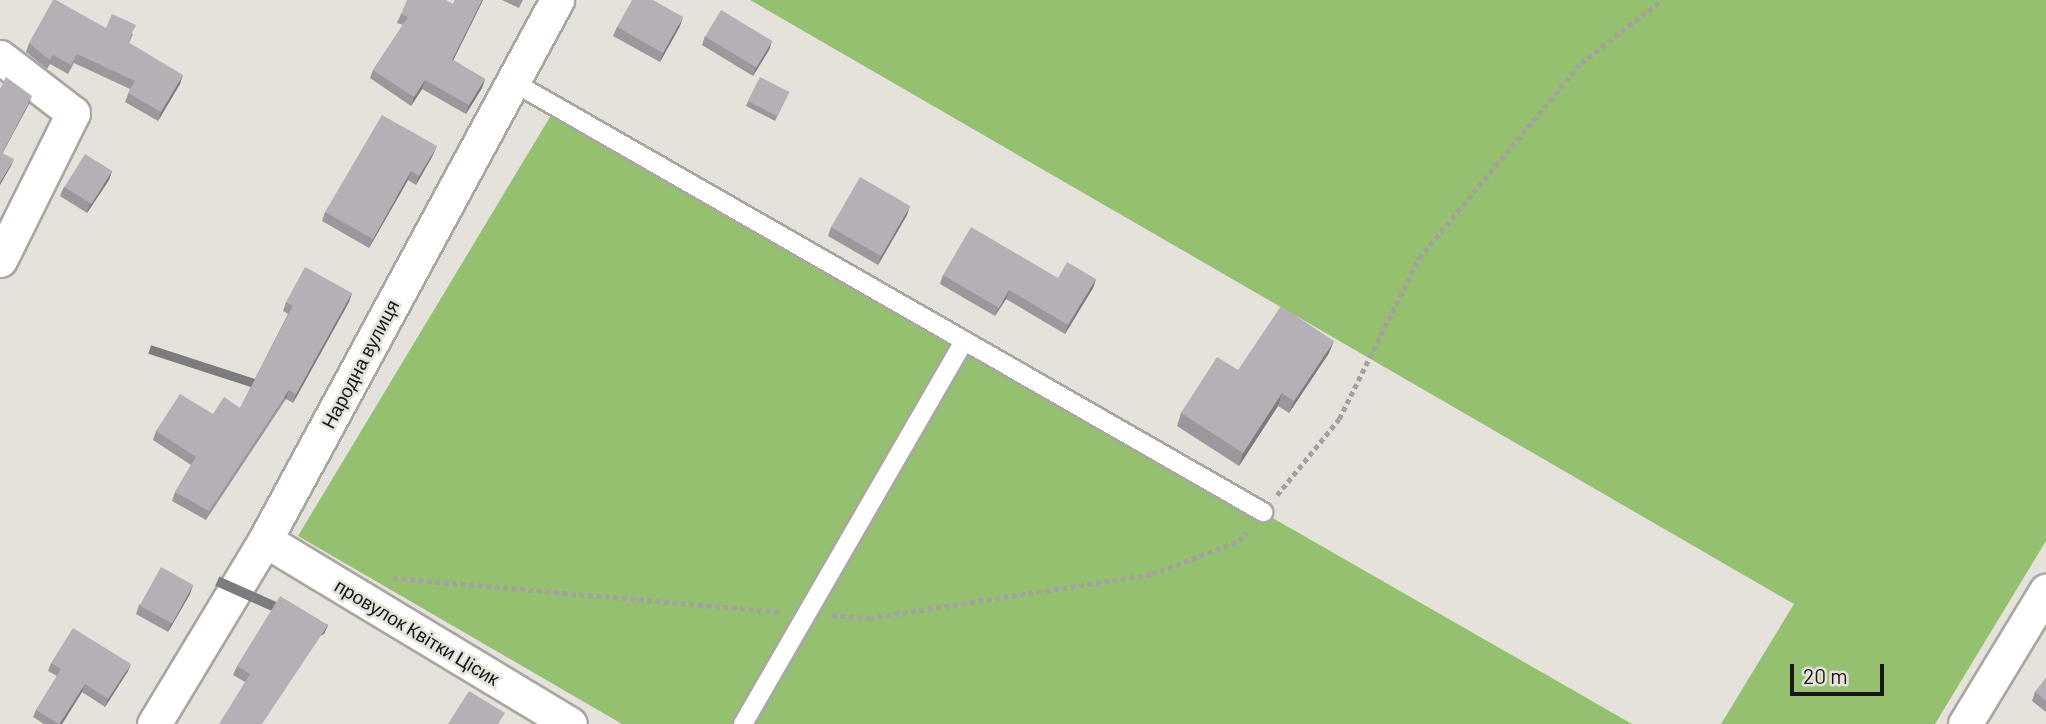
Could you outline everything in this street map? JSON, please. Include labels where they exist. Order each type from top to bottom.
[{"type":"street","name":"Народна вулиця","points":[[154,724],[265,540],[557,0]]},
{"type":"street","points":[[0,57],[73,113],[0,260]]},
{"type":"street","name":"провулок Квітки Цісик","points":[[265,540],[570,724]]},
{"type":"street","points":[[1965,724],[2046,591]]},
{"type":"lane","points":[[513,82],[1263,512]]},
{"type":"lane","points":[[743,724],[964,341]]},
{"type":"path","points":[[382,577],[869,618],[1152,574],[1239,541],[1339,419],[1419,258],[1581,63],[1662,0]]},
{"type":"green space","points":[[750,0],[2046,0],[2046,541],[1935,724],[1721,724],[1794,604]]},
{"type":"green space","points":[[556,107],[1632,724],[622,724],[298,536]]},
{"type":"building","points":[[53,0],[106,28],[112,14],[136,25],[128,42],[183,75],[161,112],[128,93],[135,81],[77,54],[71,65],[53,55],[50,60],[29,43]]},
{"type":"building","points":[[407,0],[446,0],[453,4],[455,0],[482,0],[452,60],[485,79],[469,105],[425,80],[414,97],[373,70],[408,17],[401,14]]},
{"type":"building","points":[[632,0],[653,0],[683,17],[663,53],[617,27]]},
{"type":"building","points":[[721,10],[772,41],[756,67],[705,37]]},
{"type":"building","points":[[6,77],[32,96],[2,153],[14,159],[0,182],[0,89]]},
{"type":"building","points":[[760,77],[789,92],[777,116],[748,101]]},
{"type":"building","points":[[382,115],[437,146],[419,176],[411,171],[373,239],[325,212]]},
{"type":"building","points":[[85,154],[112,171],[91,204],[64,187]]},
{"type":"building","points":[[860,177],[910,206],[881,256],[831,227]]},
{"type":"building","points":[[971,227],[1058,278],[1067,262],[1096,279],[1068,325],[1009,290],[999,308],[943,275]]},
{"type":"building","points":[[305,267],[352,293],[296,394],[289,390],[209,511],[175,492],[196,457],[156,431],[180,394],[213,414],[224,397],[240,408],[293,306],[286,302]]},
{"type":"building","points":[[1281,306],[1334,341],[1294,401],[1282,393],[1243,453],[1181,413],[1217,357],[1238,370]]},
{"type":"building","points":[[161,567],[193,585],[172,623],[140,605]]},
{"type":"building","points":[[280,596],[328,625],[262,724],[219,724],[250,674],[237,666]]},
{"type":"building","points":[[73,628],[131,664],[108,699],[85,684],[59,724],[36,710],[61,669],[51,663]]},
{"type":"building","points":[[2046,678],[2046,701],[2035,692]]},
{"type":"building","points":[[469,691],[505,713],[498,724],[448,724]]}]
